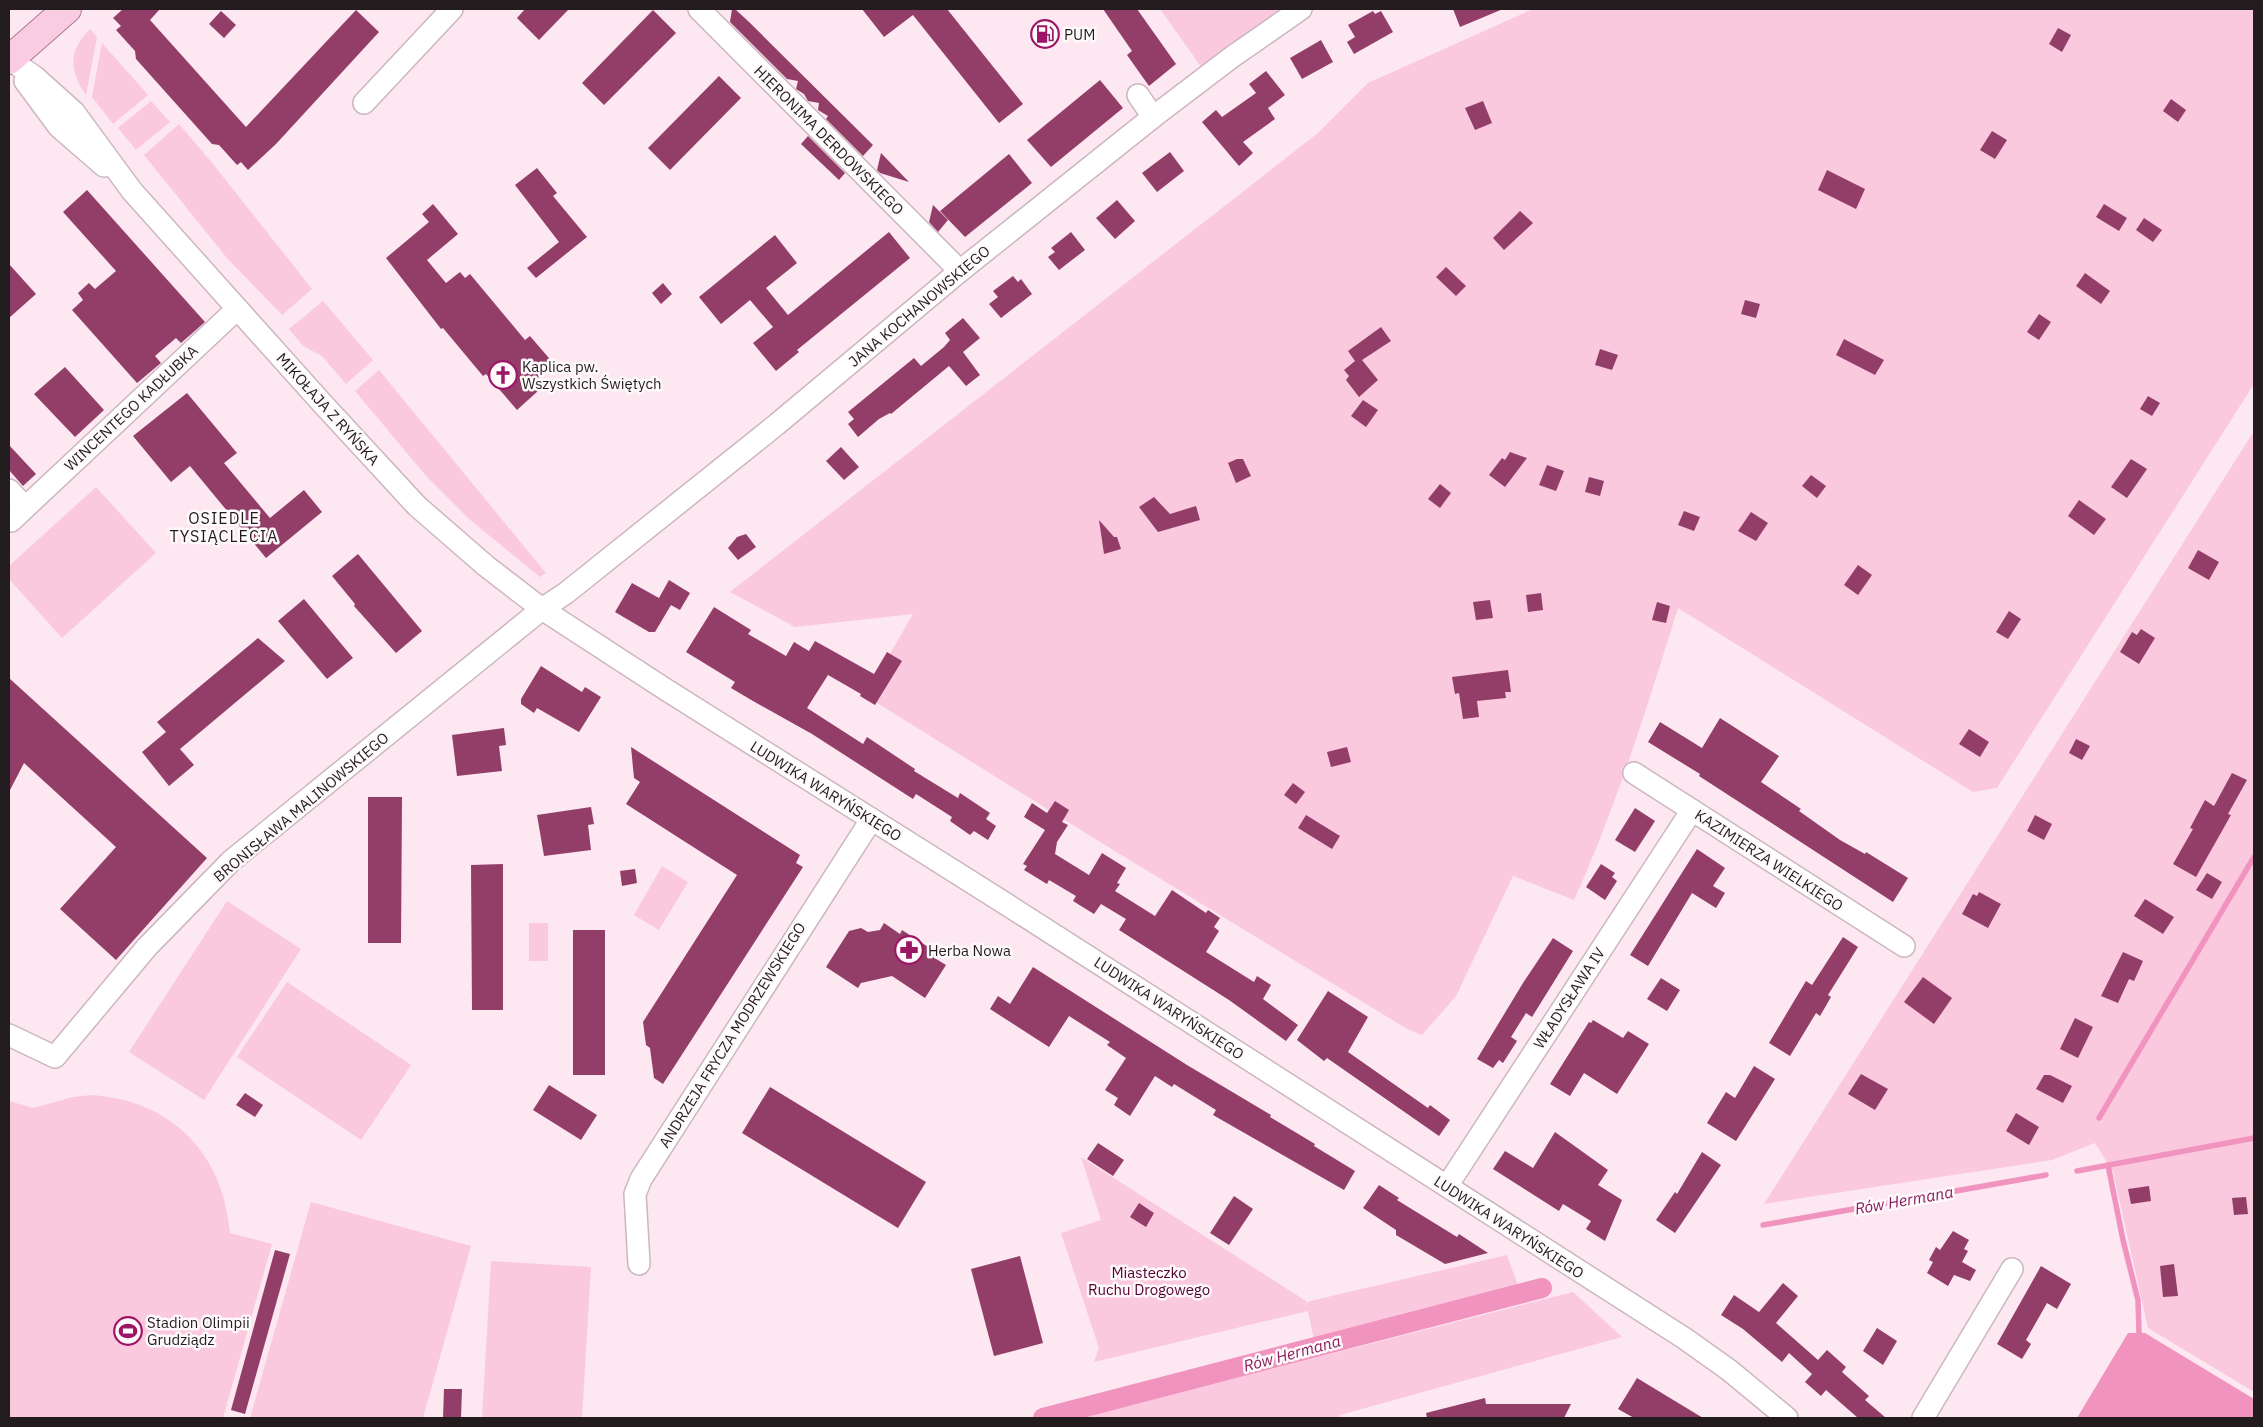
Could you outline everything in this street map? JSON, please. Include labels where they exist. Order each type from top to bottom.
[{"type":"main road","points":[[9,59],[67,9]]},
{"type":"street","points":[[364,103],[452,9]]},
{"type":"street","name":"HIERONIMA DERDOWSKIEGO","points":[[699,9],[960,271]]},
{"type":"street","name":"JANA KOCHANOWSKIEGO","points":[[542,609],[566,593],[776,425],[960,271],[1153,117],[1232,57],[1301,9]]},
{"type":"street","name":"MIKOŁAJA Z RYŃSKA","points":[[9,59],[35,77],[74,112],[132,191],[417,506],[486,566],[542,609]]},
{"type":"street","points":[[1138,95],[1153,117]]},
{"type":"street","name":"WINCENTEGO KADŁUBKA","points":[[9,490],[18,514],[237,309]]},
{"type":"street","name":"LUDWIKA WARYŃSKIEGO","points":[[542,609],[1684,1338],[1788,1418]]},
{"type":"street","name":"BRONISŁAWA MALINOWSKIEGO","points":[[9,1035],[55,1057],[147,947],[231,861],[542,609]]},
{"type":"street","name":"KAZIMIERZA WIELKIEGO","points":[[1634,773],[1904,946]]},
{"type":"street","name":"WŁADYSŁAWA IV","points":[[1447,1186],[1692,810]]},
{"type":"street","name":"ANDRZEJA FRYCZA MODRZEWSKIEGO","points":[[639,1264],[636,1194],[641,1179],[871,820]]},
{"type":"street","points":[[1922,1418],[2012,1269]]},
{"type":"green space","points":[[1160,9],[1282,9],[1202,68]]},
{"type":"green space","points":[[1533,9],[2254,9],[2254,384],[1997,788],[1973,792],[1678,608],[1618,792],[1574,900],[1513,876],[1456,996],[1422,1035],[1409,1030],[1105,845],[866,696],[913,614],[795,627],[730,592],[1318,133],[1368,83]]},
{"type":"green space","points":[[90,29],[97,37],[86,95],[76,77],[73,61],[78,45]]},
{"type":"green space","points":[[102,43],[148,95],[113,124],[92,97]]},
{"type":"green space","points":[[151,101],[170,122],[136,150],[118,128]]},
{"type":"green space","points":[[179,124],[312,289],[282,315],[227,258],[144,155]]},
{"type":"green space","points":[[323,301],[373,360],[346,384],[322,356],[303,346],[289,329]]},
{"type":"green space","points":[[379,370],[546,573],[540,577],[469,519],[427,477],[355,391]]},
{"type":"green space","points":[[2254,431],[2254,1392],[2148,1328],[2113,1172],[2095,1143],[2052,1160],[1764,1204]]},
{"type":"green space","points":[[96,487],[156,553],[62,638],[9,579],[9,566]]},
{"type":"green space","points":[[662,866],[688,882],[659,930],[634,915]]},
{"type":"green space","points":[[227,901],[301,949],[204,1100],[129,1052]]},
{"type":"green space","points":[[529,923],[548,923],[548,961],[529,961]]},
{"type":"green space","points":[[287,982],[411,1065],[361,1140],[237,1057]]},
{"type":"green space","name":"Stadion Olimpii Grudziądz","points":[[92,1095],[121,1099],[146,1108],[169,1120],[188,1136],[204,1156],[217,1179],[225,1204],[230,1233],[272,1244],[223,1418],[9,1418],[9,1101],[33,1108],[73,1097]]},
{"type":"green space","name":"Miasteczko Ruchu Drogowego","points":[[1081,1157],[1306,1301],[1307,1306],[1307,1302],[1507,1255],[1521,1294],[1530,1302],[1315,1345],[1308,1311],[1094,1362],[1099,1348],[1061,1233],[1101,1220]]},
{"type":"green space","points":[[311,1202],[471,1246],[423,1418],[250,1418]]},
{"type":"green space","points":[[491,1261],[591,1267],[582,1418],[482,1418]]},
{"type":"green space","points":[[1573,1292],[1622,1337],[1340,1415],[1338,1418],[1081,1418]]},
{"type":"shaded area","points":[[2128,1333],[2145,1333],[2254,1399],[2254,1418],[2077,1418]]},
{"type":"building","points":[[123,9],[160,9],[150,20],[246,127],[356,10],[379,32],[276,144],[248,170],[241,162],[237,165],[219,145],[212,144],[136,59],[135,51],[116,30],[121,26],[113,18]]},
{"type":"building","points":[[525,9],[569,9],[539,40],[517,18]]},
{"type":"building","points":[[732,9],[735,9],[748,21],[873,145],[863,156],[826,119],[828,116],[818,110],[819,103],[808,101],[804,94],[796,89],[798,81],[787,79],[730,22]]},
{"type":"building","points":[[862,9],[947,9],[1023,104],[999,123],[913,15],[884,37]]},
{"type":"building","points":[[1103,9],[1137,9],[1176,64],[1149,86],[1127,55],[1132,51]]},
{"type":"building","points":[[1453,9],[1503,9],[1460,27]]},
{"type":"building","points":[[653,10],[676,33],[604,105],[582,83]]},
{"type":"building","points":[[221,11],[236,25],[224,38],[209,24]]},
{"type":"building","points":[[1373,11],[1375,14],[1381,11],[1393,32],[1354,54],[1347,42],[1355,37],[1348,25]]},
{"type":"building","points":[[2058,28],[2071,35],[2062,52],[2049,44]]},
{"type":"building","points":[[1321,40],[1333,62],[1302,79],[1290,58]]},
{"type":"building","points":[[1266,71],[1285,95],[1268,108],[1275,119],[1243,142],[1253,153],[1239,166],[1202,122],[1216,110],[1222,117],[1256,93],[1249,84]]},
{"type":"building","points":[[719,76],[741,98],[670,170],[648,148]]},
{"type":"building","points":[[1100,80],[1123,108],[1051,167],[1027,140]]},
{"type":"building","points":[[2171,99],[2186,110],[2178,122],[2163,111]]},
{"type":"building","points":[[1483,101],[1492,123],[1475,130],[1465,108]]},
{"type":"building","points":[[1992,131],[2007,140],[1995,159],[1980,150]]},
{"type":"building","points":[[808,136],[845,173],[839,180],[801,144]]},
{"type":"building","points":[[1170,152],[1184,171],[1157,192],[1142,173]]},
{"type":"building","points":[[881,153],[909,182],[880,173],[877,170]]},
{"type":"building","points":[[1009,154],[1032,183],[965,237],[940,211]]},
{"type":"building","points":[[537,168],[557,193],[553,196],[587,237],[536,278],[527,268],[559,242],[515,185]]},
{"type":"building","points":[[1827,170],[1865,189],[1856,209],[1818,190]]},
{"type":"building","points":[[87,190],[205,322],[181,343],[176,338],[155,356],[161,363],[137,383],[72,310],[83,300],[78,293],[89,283],[95,289],[116,271],[63,212]]},
{"type":"building","points":[[1117,200],[1135,221],[1115,239],[1096,218]]},
{"type":"building","points":[[433,204],[458,234],[427,260],[446,283],[460,272],[465,278],[470,274],[525,340],[530,336],[554,364],[532,383],[538,391],[517,410],[486,374],[483,376],[443,328],[441,329],[386,258],[429,222],[422,214]]},
{"type":"building","points":[[2104,204],[2127,218],[2119,231],[2096,217]]},
{"type":"building","points":[[933,205],[948,220],[938,232],[929,222]]},
{"type":"building","points":[[1520,211],[1533,223],[1504,250],[1493,238]]},
{"type":"building","points":[[2144,218],[2162,230],[2153,242],[2136,230]]},
{"type":"building","points":[[889,232],[910,258],[797,350],[799,352],[776,371],[753,343],[773,327],[750,300],[721,324],[699,297],[775,235],[797,263],[766,288],[788,315]]},
{"type":"building","points":[[1071,232],[1085,250],[1059,270],[1048,257],[1055,252],[1051,248]]},
{"type":"building","points":[[9,264],[36,294],[9,318]]},
{"type":"building","points":[[1446,267],[1466,286],[1456,296],[1436,277]]},
{"type":"building","points":[[2085,273],[2110,291],[2101,304],[2076,286]]},
{"type":"building","points":[[1013,276],[1018,282],[1021,279],[1032,294],[1001,318],[989,304],[998,297],[993,291]]},
{"type":"building","points":[[663,283],[672,294],[661,304],[652,293]]},
{"type":"building","points":[[1745,300],[1760,304],[1756,318],[1741,314]]},
{"type":"building","points":[[2039,314],[2051,322],[2039,340],[2027,332]]},
{"type":"building","points":[[963,318],[980,338],[963,352],[980,375],[966,386],[949,366],[891,414],[879,419],[858,437],[848,424],[854,419],[848,412],[914,358],[921,366],[944,347],[950,340],[945,333]]},
{"type":"building","points":[[1381,327],[1391,341],[1362,360],[1378,380],[1359,397],[1346,380],[1349,376],[1344,370],[1355,361],[1348,351]]},
{"type":"building","points":[[1844,339],[1884,360],[1875,375],[1836,355]]},
{"type":"building","points":[[1600,349],[1618,355],[1612,370],[1595,365]]},
{"type":"building","points":[[65,367],[104,410],[75,437],[34,394]]},
{"type":"building","points":[[187,393],[237,453],[224,463],[270,518],[304,490],[322,512],[266,558],[190,466],[171,482],[133,436]]},
{"type":"building","points":[[2148,396],[2160,403],[2152,416],[2140,409]]},
{"type":"building","points":[[1363,400],[1378,410],[1366,427],[1351,416]]},
{"type":"building","points":[[9,445],[36,474],[23,486],[9,470]]},
{"type":"building","points":[[841,447],[859,467],[844,480],[826,461]]},
{"type":"building","points":[[1510,452],[1527,458],[1505,487],[1489,475],[1502,458],[1505,460]]},
{"type":"building","points":[[1237,459],[1243,459],[1251,476],[1236,483],[1228,463]]},
{"type":"building","points":[[2131,459],[2147,469],[2127,498],[2111,487]]},
{"type":"building","points":[[1547,465],[1564,471],[1556,491],[1539,485]]},
{"type":"building","points":[[1811,475],[1826,486],[1817,498],[1802,486]]},
{"type":"building","points":[[1589,477],[1604,481],[1600,496],[1585,492]]},
{"type":"building","points":[[1440,484],[1451,493],[1440,508],[1428,499]]},
{"type":"building","points":[[1154,497],[1170,514],[1196,506],[1200,520],[1158,532],[1139,507]]},
{"type":"building","points":[[2079,500],[2106,519],[2094,535],[2068,516]]},
{"type":"building","points":[[1684,511],[1700,517],[1694,531],[1678,525]]},
{"type":"building","points":[[1751,512],[1768,523],[1756,541],[1738,531]]},
{"type":"building","points":[[1099,520],[1114,537],[1117,537],[1121,549],[1104,554]]},
{"type":"building","points":[[746,534],[756,547],[738,560],[728,548],[737,537]]},
{"type":"building","points":[[2198,550],[2219,562],[2209,580],[2188,568]]},
{"type":"building","points":[[358,554],[422,631],[396,653],[354,606],[355,604],[332,576]]},
{"type":"building","points":[[1858,565],[1872,575],[1858,595],[1844,585]]},
{"type":"building","points":[[669,580],[690,593],[680,610],[671,605],[655,632],[649,632],[615,612],[632,583],[659,598]]},
{"type":"building","points":[[1541,593],[1543,610],[1528,612],[1526,595]]},
{"type":"building","points":[[304,599],[353,658],[327,679],[278,621]]},
{"type":"building","points":[[1490,600],[1493,618],[1476,620],[1473,602]]},
{"type":"building","points":[[1657,602],[1670,606],[1666,623],[1652,620]]},
{"type":"building","points":[[714,607],[751,630],[748,634],[786,656],[794,642],[809,651],[815,641],[874,674],[887,652],[902,661],[875,705],[860,696],[861,694],[828,675],[807,708],[863,744],[867,737],[915,769],[914,771],[958,798],[960,793],[990,813],[986,819],[996,826],[988,840],[974,831],[970,835],[950,821],[952,817],[916,794],[913,799],[812,734],[731,688],[735,682],[686,652]]},
{"type":"building","points":[[2009,611],[2021,619],[2008,639],[1996,632]]},
{"type":"building","points":[[2141,629],[2155,638],[2139,664],[2120,652],[2132,632],[2137,635]]},
{"type":"building","points":[[258,638],[285,661],[180,749],[194,765],[169,786],[142,752],[166,732],[157,722]]},
{"type":"building","points":[[541,666],[582,692],[585,687],[601,697],[579,732],[537,708],[534,713],[521,704],[521,699]]},
{"type":"building","points":[[1508,670],[1511,692],[1505,692],[1506,698],[1477,701],[1479,717],[1463,719],[1459,693],[1455,694],[1452,677]]},
{"type":"building","points":[[9,678],[207,858],[116,960],[60,909],[116,847],[24,763],[9,792]]},
{"type":"building","points":[[1720,718],[1779,756],[1761,782],[1801,809],[1799,811],[1840,840],[1865,854],[1866,852],[1908,878],[1893,902],[1699,776],[1700,774],[1648,742],[1660,722],[1702,748]]},
{"type":"building","points":[[504,728],[506,745],[499,746],[502,771],[457,776],[452,735]]},
{"type":"building","points":[[1969,729],[1989,742],[1980,757],[1959,744]]},
{"type":"building","points":[[2076,739],[2090,746],[2082,760],[2069,753]]},
{"type":"building","points":[[631,747],[800,855],[796,863],[803,867],[663,1084],[654,1078],[650,1048],[646,1045],[643,1022],[737,875],[626,804],[640,782],[634,778]]},
{"type":"building","points":[[1347,747],[1351,762],[1331,767],[1327,752]]},
{"type":"building","points":[[2232,773],[2247,780],[2228,814],[2231,815],[2196,877],[2173,864],[2193,829],[2190,828],[2205,800],[2214,806]]},
{"type":"building","points":[[1293,783],[1305,792],[1296,804],[1284,795]]},
{"type":"building","points":[[368,797],[402,797],[401,943],[368,943]]},
{"type":"building","points":[[1055,801],[1069,810],[1062,822],[1068,825],[1057,842],[1055,854],[1089,875],[1102,853],[1126,868],[1117,883],[1120,884],[1115,891],[1155,916],[1172,890],[1206,913],[1208,910],[1220,918],[1214,927],[1219,931],[1206,952],[1254,982],[1257,976],[1271,985],[1263,999],[1298,1025],[1286,1041],[1229,1000],[1119,930],[1126,919],[1101,904],[1094,914],[1073,901],[1076,896],[1049,880],[1047,884],[1024,870],[1027,866],[1023,864],[1045,830],[1024,817],[1032,803],[1047,813]]},
{"type":"building","points":[[591,807],[594,824],[588,825],[591,850],[544,856],[537,815]]},
{"type":"building","points":[[1635,808],[1655,821],[1635,852],[1615,840]]},
{"type":"building","points":[[1306,815],[1340,836],[1332,849],[1298,828]]},
{"type":"building","points":[[2035,815],[2052,824],[2044,840],[2027,831]]},
{"type":"building","points":[[1697,849],[1725,868],[1713,886],[1725,893],[1716,908],[1692,893],[1648,966],[1630,955]]},
{"type":"building","points":[[503,864],[503,1010],[472,1010],[471,865]]},
{"type":"building","points":[[1601,864],[1615,873],[1612,877],[1617,881],[1605,900],[1586,887]]},
{"type":"building","points":[[635,869],[637,883],[622,886],[620,871]]},
{"type":"building","points":[[2207,873],[2222,882],[2212,899],[2196,890]]},
{"type":"building","points":[[1979,892],[2001,904],[1988,928],[1962,914],[1973,894],[1977,896]]},
{"type":"building","points":[[2145,899],[2174,917],[2163,934],[2134,916]]},
{"type":"building","points":[[884,923],[900,934],[902,930],[936,952],[933,957],[946,965],[925,998],[892,976],[861,983],[858,988],[826,967],[849,931],[861,928],[868,932],[880,930]]},
{"type":"building","points":[[573,930],[605,930],[605,1075],[573,1075]]},
{"type":"building","points":[[1843,937],[1858,947],[1828,995],[1831,997],[1820,1016],[1816,1013],[1790,1056],[1769,1043],[1806,981],[1812,985]]},
{"type":"building","points":[[1553,938],[1573,951],[1532,1017],[1526,1013],[1511,1037],[1517,1041],[1503,1063],[1499,1060],[1493,1068],[1477,1059]]},
{"type":"building","points":[[2123,952],[2143,961],[2134,981],[2129,979],[2118,1003],[2101,996]]},
{"type":"building","points":[[1033,967],[1187,1065],[1271,1115],[1270,1117],[1355,1171],[1344,1190],[1213,1115],[1216,1110],[1174,1084],[1172,1087],[1155,1076],[1130,1116],[1114,1105],[1118,1098],[1105,1090],[1126,1058],[1107,1045],[1110,1042],[1069,1016],[1049,1047],[990,1009],[998,996],[1010,1004]]},
{"type":"building","points":[[1923,977],[1952,998],[1934,1024],[1904,1002]]},
{"type":"building","points":[[1661,978],[1680,990],[1667,1011],[1647,999]]},
{"type":"building","points":[[1328,991],[1368,1017],[1348,1052],[1428,1108],[1430,1105],[1450,1120],[1439,1136],[1327,1058],[1324,1061],[1297,1040]]},
{"type":"building","points":[[2075,1018],[2093,1027],[2078,1058],[2060,1049]]},
{"type":"building","points":[[1593,1020],[1623,1038],[1628,1031],[1649,1044],[1617,1094],[1584,1073],[1570,1096],[1550,1084],[1589,1022],[1591,1023]]},
{"type":"building","points":[[1754,1066],[1775,1079],[1736,1141],[1707,1123],[1726,1092],[1735,1098]]},
{"type":"building","points":[[1861,1074],[1888,1089],[1875,1110],[1848,1094]]},
{"type":"building","points":[[2044,1075],[2050,1075],[2072,1086],[2063,1103],[2036,1089]]},
{"type":"building","points":[[549,1085],[597,1115],[581,1140],[533,1110]]},
{"type":"building","points":[[770,1087],[926,1182],[898,1228],[742,1133]]},
{"type":"building","points":[[245,1093],[263,1105],[255,1117],[236,1105]]},
{"type":"building","points":[[2016,1113],[2039,1127],[2029,1145],[2006,1131]]},
{"type":"building","points":[[1555,1132],[1608,1170],[1598,1185],[1622,1200],[1605,1241],[1586,1229],[1591,1221],[1563,1204],[1559,1211],[1493,1169],[1505,1151],[1533,1168]]},
{"type":"building","points":[[1098,1143],[1124,1160],[1113,1176],[1087,1159]]},
{"type":"building","points":[[1702,1152],[1721,1165],[1675,1233],[1656,1220],[1675,1192],[1677,1194]]},
{"type":"building","points":[[1379,1185],[1399,1198],[1397,1200],[1457,1237],[1459,1234],[1488,1253],[1445,1264],[1396,1235],[1396,1230],[1363,1208]]},
{"type":"building","points":[[2149,1186],[2151,1201],[2131,1204],[2128,1189]]},
{"type":"building","points":[[1234,1196],[1253,1209],[1229,1245],[1210,1233]]},
{"type":"building","points":[[2246,1197],[2248,1214],[2234,1215],[2232,1198]]},
{"type":"building","points":[[1139,1203],[1154,1213],[1146,1227],[1130,1217]]},
{"type":"building","points":[[1953,1231],[1969,1240],[1964,1249],[1968,1251],[1962,1262],[1976,1270],[1970,1281],[1954,1275],[1948,1286],[1927,1273],[1933,1262],[1929,1260],[1936,1247],[1940,1250]]},
{"type":"building","points":[[275,1250],[290,1254],[245,1414],[231,1410]]},
{"type":"building","points":[[1020,1256],[1043,1343],[994,1356],[971,1269]]},
{"type":"building","points":[[2174,1264],[2178,1296],[2163,1297],[2160,1266]]},
{"type":"building","points":[[2041,1266],[2071,1284],[2057,1309],[2047,1303],[2026,1340],[2031,1344],[2022,1359],[1997,1344]]},
{"type":"building","points":[[1783,1283],[1798,1296],[1776,1323],[1818,1360],[1827,1350],[1846,1367],[1842,1372],[1869,1396],[1865,1400],[1886,1418],[1858,1418],[1826,1390],[1821,1396],[1805,1382],[1812,1374],[1789,1353],[1782,1362],[1743,1329],[1721,1315],[1734,1295],[1759,1312]]},
{"type":"building","points":[[1877,1328],[1897,1341],[1883,1365],[1863,1351]]},
{"type":"building","points":[[1637,1378],[1703,1418],[1634,1418],[1618,1409]]},
{"type":"building","points":[[444,1389],[462,1389],[461,1418],[443,1418]]},
{"type":"building","points":[[1485,1398],[1486,1404],[1571,1404],[1564,1418],[1427,1418],[1426,1413]]},
{"type":"waterway","points":[[2099,1118],[2254,857]]},
{"type":"waterway","name":"Rów Hermana","points":[[2077,1171],[2254,1138]]},
{"type":"waterway","points":[[2108,1165],[2123,1240],[2138,1300],[2139,1333]]},
{"type":"waterway","name":"Rów Hermana","points":[[1763,1225],[2046,1175]]},
{"type":"waterway","name":"Rów Hermana","points":[[1043,1418],[1542,1288]]},
{"type":"place","name":"PUM","points":[[1045,34]]},
{"type":"place","name":"Kaplica pw. Wszystkich Świętych","points":[[503,375]]},
{"type":"place","name":"Herba Nowa","points":[[909,950]]},
{"type":"place","name":"Stadion Olimpii Grudziądz","points":[[128,1331]]},
{"type":"district","name":"OSIEDLE TYSIĄCLECIA","points":[[224,527]]}]
